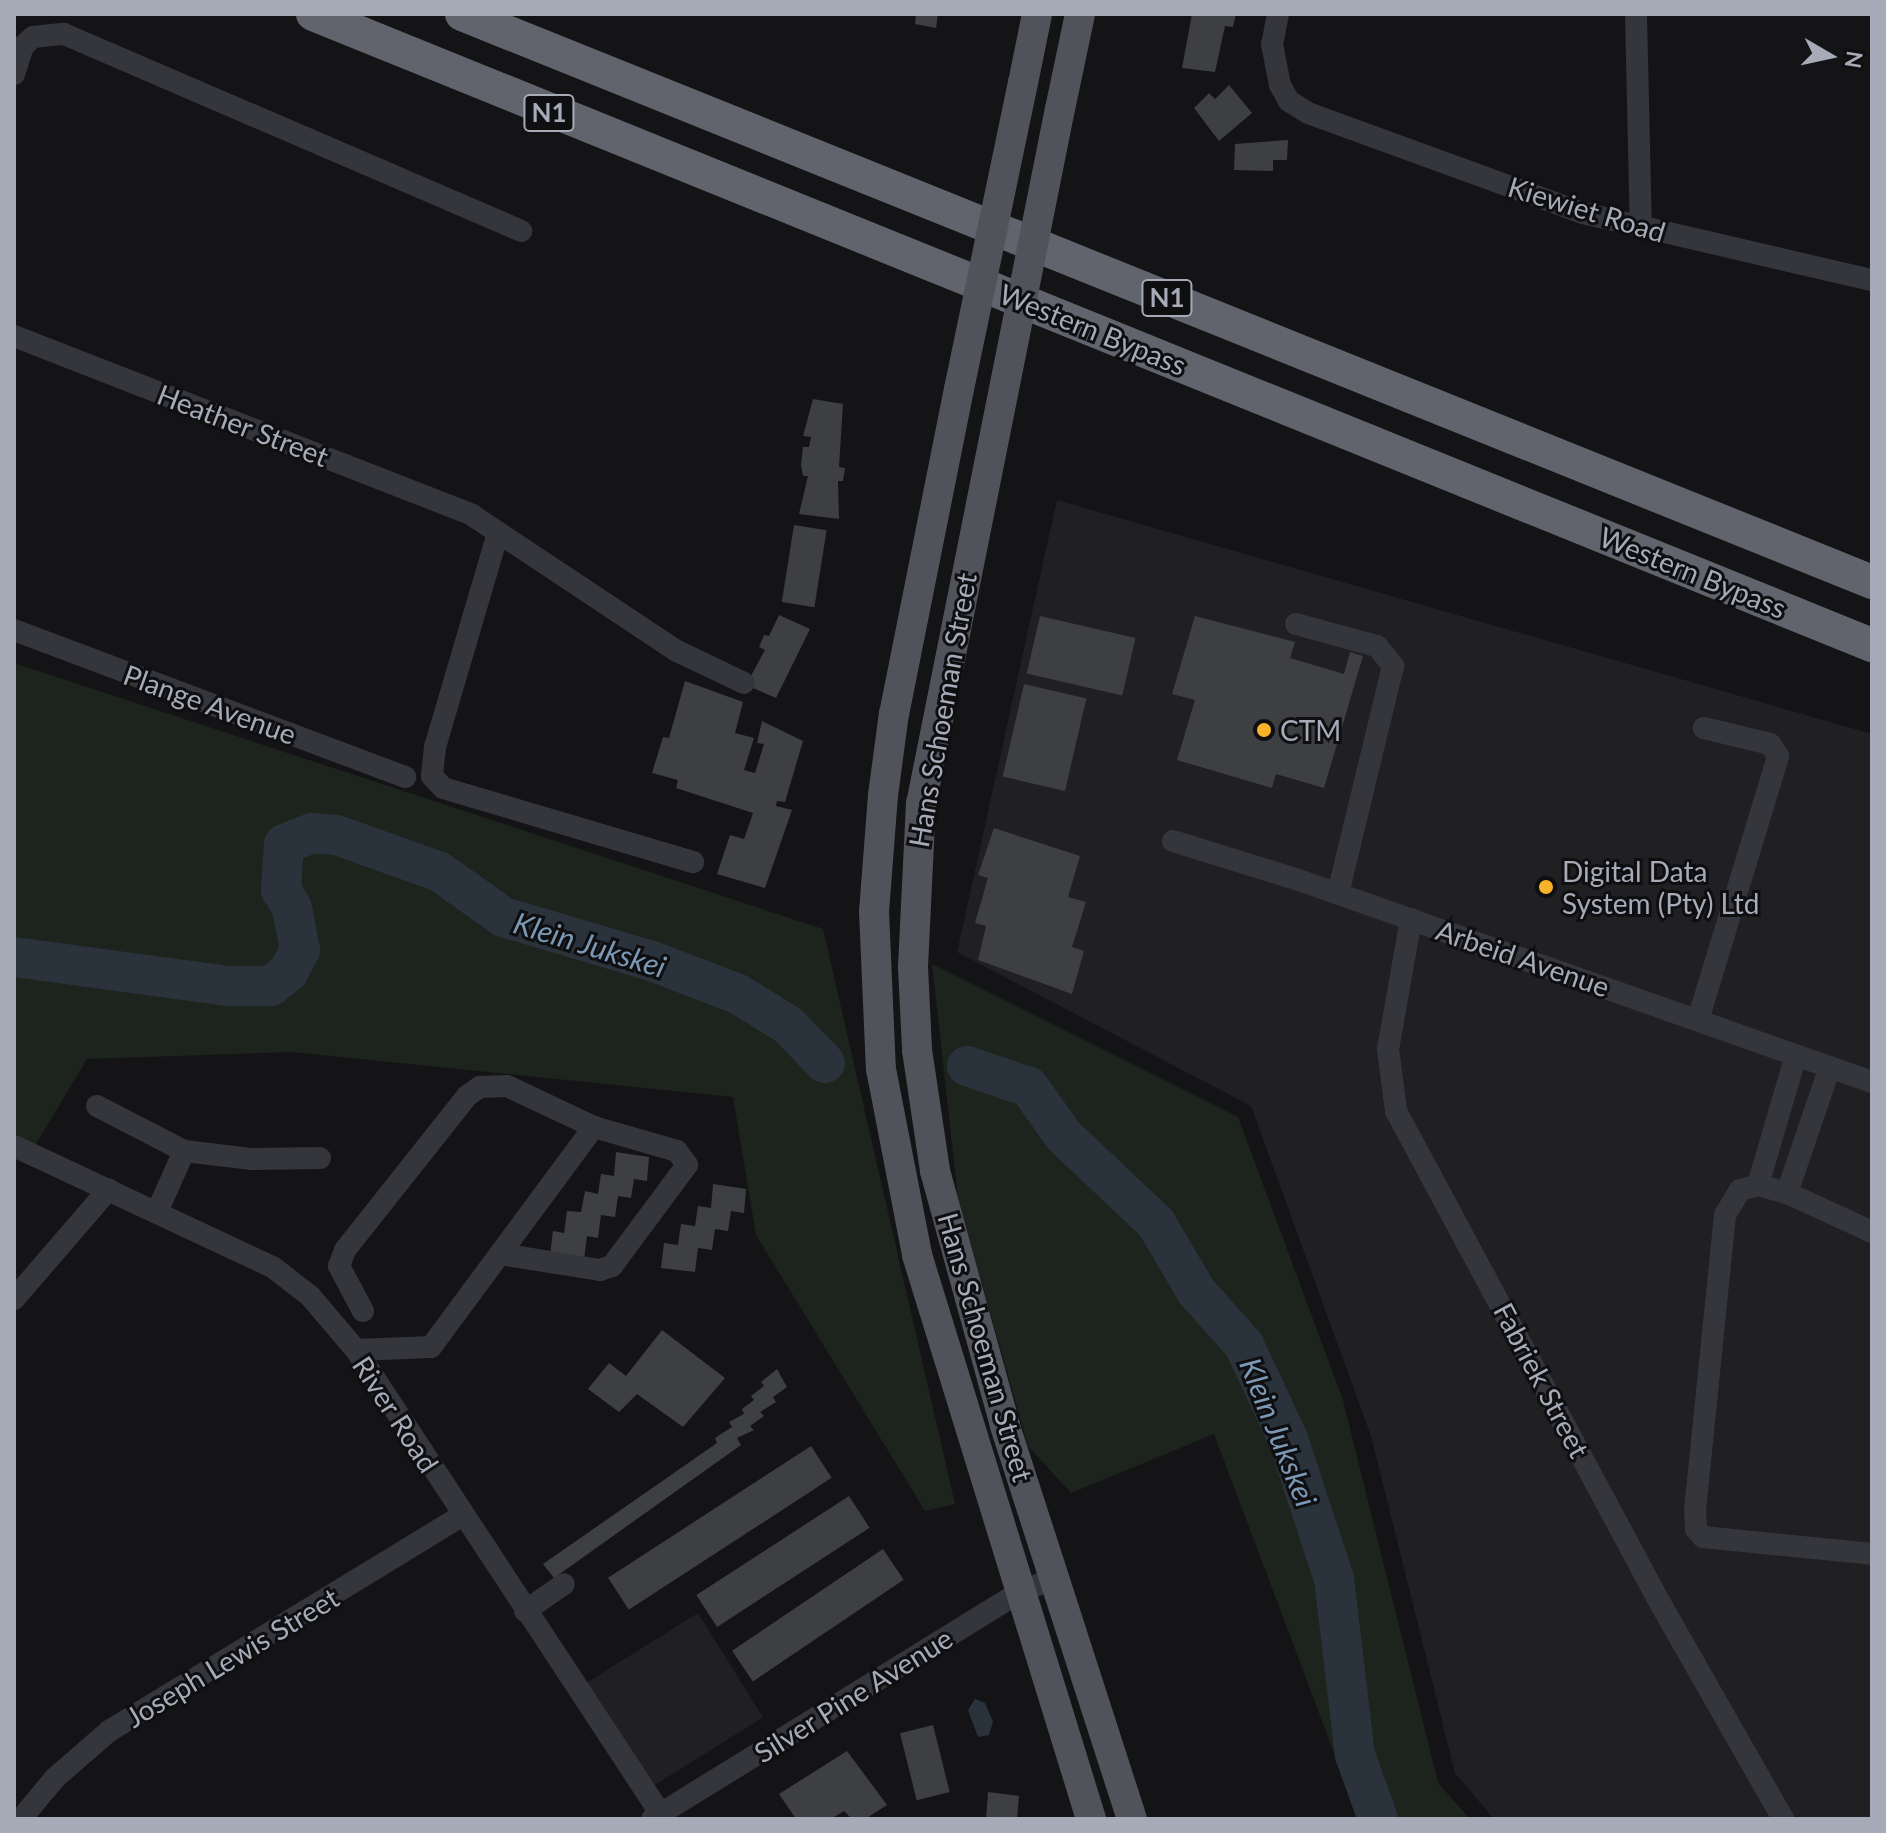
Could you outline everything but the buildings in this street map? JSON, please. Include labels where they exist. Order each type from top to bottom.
[{"type":"highway","name":"Western Bypass","points":[[313,14],[1872,645]]},
{"type":"highway","name":"Western Bypass","points":[[462,14],[1872,582]]},
{"type":"main road","name":"Hans Schoeman Street","points":[[1037,14],[894,713],[878,853],[875,971],[887,1109],[917,1255],[1091,1819]]},
{"type":"main road","name":"Hans Schoeman Street","points":[[1080,14],[921,803],[913,967],[928,1133],[1005,1426],[1057,1577],[1132,1819]]},
{"type":"street","name":"Kiewiet Road","points":[[1278,14],[1272,44],[1280,85],[1289,101],[1308,113],[1583,213],[1872,280]]},
{"type":"street","points":[[1636,14],[1641,228]]},
{"type":"street","points":[[14,74],[23,46],[33,37],[64,34],[521,231]]},
{"type":"street","name":"Heather Street","points":[[14,336],[472,515],[677,651],[744,683]]},
{"type":"street","points":[[498,533],[435,747],[432,776],[443,788],[693,862]]},
{"type":"street","points":[[1296,624],[1377,646],[1393,666],[1338,893]]},
{"type":"street","name":"Plange Avenue","points":[[14,630],[405,777]]},
{"type":"street","points":[[1698,1020],[1778,756],[1770,744],[1704,728]]},
{"type":"street","name":"Arbeid Avenue","points":[[1173,841],[1338,893],[1872,1082]]},
{"type":"street","name":"Fabriek Street","points":[[1411,919],[1388,1049],[1396,1111],[1660,1603],[1783,1819]]},
{"type":"street","points":[[1758,1185],[1796,1055]]},
{"type":"street","points":[[1787,1193],[1830,1067]]},
{"type":"street","points":[[363,1311],[339,1266],[345,1250],[467,1096],[480,1087],[507,1086],[594,1127],[677,1151],[687,1165],[681,1179],[612,1266],[600,1270],[500,1254]]},
{"type":"street","points":[[97,1106],[184,1151],[251,1159],[320,1158]]},
{"type":"street","points":[[356,1350],[431,1347],[594,1127]]},
{"type":"street","name":"River Road","points":[[14,1146],[157,1212],[299,1284],[356,1350],[659,1817]]},
{"type":"street","points":[[157,1212],[184,1151]]},
{"type":"street","points":[[1872,1232],[1787,1193],[1758,1185],[1740,1190],[1725,1215],[1696,1529],[1703,1537],[1723,1542],[1872,1554]]},
{"type":"street","points":[[14,1299],[109,1189]]},
{"type":"street","name":"Joseph Lewis Street","points":[[21,1819],[55,1778],[109,1731],[461,1516]]},
{"type":"street","name":"Silver Pine Avenue","points":[[659,1817],[1020,1592],[1057,1577]]},
{"type":"street","points":[[525,1611],[564,1584]]},
{"type":"shaded area","points":[[1057,500],[1872,734],[1872,1819],[1494,1819],[1455,1773],[1371,1436],[1251,1106],[957,952]]},
{"type":"shaded area","points":[[14,663],[823,929],[955,1504],[925,1511],[756,1235],[733,1097],[291,1052],[87,1059],[33,1149],[14,1140]]},
{"type":"shaded area","points":[[932,964],[1238,1117],[1343,1400],[1438,1783],[1470,1819],[1359,1819],[1214,1434],[1071,1493],[1028,1446],[958,1198]]},
{"type":"shaded area","points":[[698,1613],[763,1717],[639,1795],[573,1691]]},
{"type":"shaded area","points":[[975,1699],[985,1703],[993,1722],[989,1735],[978,1737],[968,1710]]},
{"type":"waterway","name":"Klein Jukskei","points":[[14,957],[229,986],[271,986],[288,972],[300,950],[292,908],[281,890],[284,844],[312,833],[337,835],[440,872],[503,917],[652,961],[738,994],[788,1025],[825,1063]]},
{"type":"waterway","name":"Klein Jukskei","points":[[967,1066],[1029,1087],[1064,1136],[1156,1223],[1196,1291],[1244,1345],[1288,1439],[1334,1579],[1355,1755],[1378,1819]]},
{"type":"place","name":"CTM","points":[[1264,730]]},
{"type":"place","name":"Digital Data System (Pty) Ltd","points":[[1546,887]]}]
